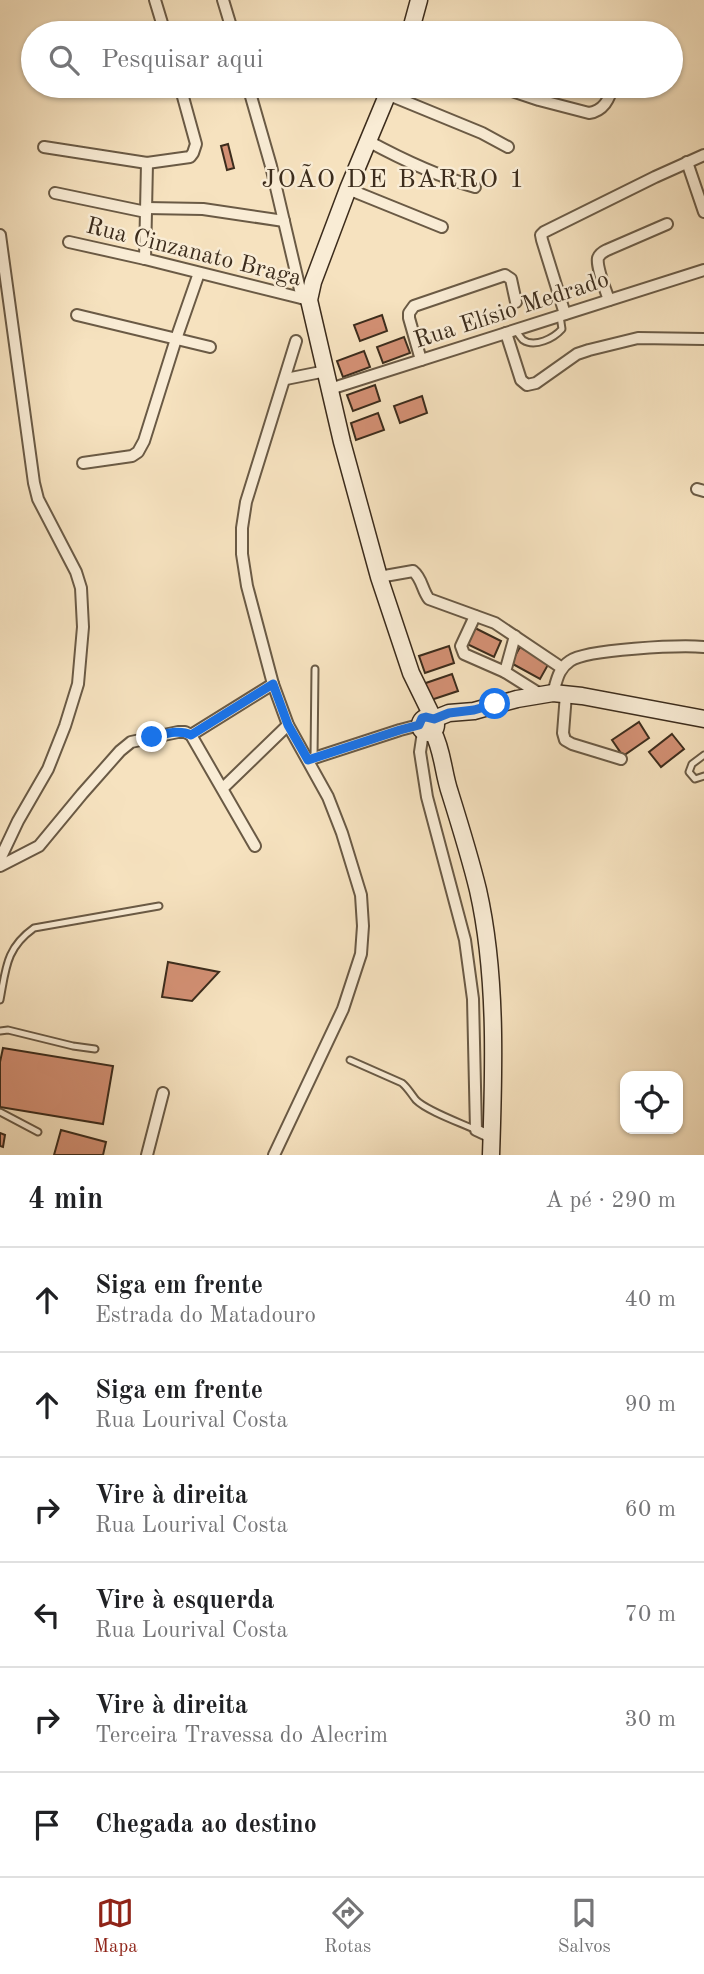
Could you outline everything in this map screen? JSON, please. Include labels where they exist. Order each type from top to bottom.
[{"type":"main road","points":[[413,21],[419,0]]},
{"type":"main road","points":[[386,98],[306,299],[379,577],[428,726],[436,760],[444,774],[478,892],[488,957],[493,1019],[484,1133],[491,1155]]},
{"type":"main road","points":[[428,726],[449,713],[553,694],[582,696],[704,719]]},
{"type":"street","points":[[155,0],[161,21]]},
{"type":"street","points":[[223,0],[228,21]]},
{"type":"street","points":[[44,147],[147,163],[190,157],[196,144],[183,98]]},
{"type":"street","points":[[251,98],[306,299]]},
{"type":"street","points":[[406,98],[508,146]]},
{"type":"street","points":[[533,98],[589,113],[597,112],[610,98]]},
{"type":"street","points":[[368,141],[414,166],[475,187]]},
{"type":"street","points":[[563,315],[541,235],[566,220],[704,155]]},
{"type":"street","points":[[687,162],[704,212]]},
{"type":"street","points":[[145,259],[147,163]]},
{"type":"street","points":[[348,189],[442,227]]},
{"type":"street","points":[[55,193],[146,210],[203,209],[284,221]]},
{"type":"street","points":[[609,300],[598,260],[601,253],[667,224]]},
{"type":"street","points":[[0,235],[34,483],[38,499],[79,580],[83,627],[78,684],[65,726],[48,769],[0,859]]},
{"type":"street","name":"Rua Cinzanato Braga","points":[[69,242],[306,299]]},
{"type":"street","name":"Rua Elísio Medrado","points":[[330,389],[704,270]]},
{"type":"street","points":[[83,463],[132,456],[138,452],[144,441],[198,273]]},
{"type":"street","points":[[421,360],[409,318],[411,309],[419,303],[505,275],[511,279],[516,302]]},
{"type":"street","points":[[77,315],[210,346]]},
{"type":"street","points":[[511,332],[521,380],[527,385],[532,385],[577,354],[638,338],[704,339]]},
{"type":"street","points":[[274,1155],[343,1009],[361,954],[363,926],[361,895],[342,832],[311,759],[288,725],[273,684],[247,586],[242,554],[246,502],[296,341]]},
{"type":"street","points":[[286,379],[326,371]]},
{"type":"street","points":[[379,577],[413,571],[418,575],[429,599],[495,623],[562,668]]},
{"type":"street","points":[[475,616],[461,646],[464,654],[553,694]]},
{"type":"street","points":[[505,672],[515,636]]},
{"type":"street","points":[[621,759],[565,740],[553,694],[558,673],[573,659],[584,655],[670,646],[704,647]]},
{"type":"street","points":[[191,735],[273,684]]},
{"type":"street","points":[[223,788],[288,725]]},
{"type":"street","points":[[311,759],[400,730],[428,726],[420,752],[428,797],[464,940],[473,999],[484,1133]]},
{"type":"street","points":[[0,866],[39,846],[120,751],[131,742],[178,732],[191,735],[255,846]]},
{"type":"street","points":[[147,1155],[163,1093]]},
{"type":"lane","points":[[511,332],[530,342],[550,338],[562,329],[563,315]]},
{"type":"lane","points":[[311,759],[315,669]]},
{"type":"lane","points":[[704,755],[692,764],[689,772],[695,779],[704,776]]},
{"type":"lane","points":[[0,1000],[12,949],[34,928],[159,906]]},
{"type":"lane","points":[[0,1031],[8,1030],[95,1049]]},
{"type":"lane","points":[[350,1060],[402,1083],[423,1105],[484,1133]]},
{"type":"lane","points":[[0,1112],[38,1132]]},
{"type":"building","points":[[228,144],[234,168],[227,170],[221,146]]},
{"type":"building","points":[[382,315],[387,331],[360,341],[354,325]]},
{"type":"building","points":[[404,337],[410,353],[383,363],[377,347]]},
{"type":"building","points":[[364,351],[370,367],[343,377],[337,361]]},
{"type":"building","points":[[375,385],[380,401],[353,411],[347,395]]},
{"type":"building","points":[[422,396],[427,413],[400,423],[394,406]]},
{"type":"building","points":[[378,413],[384,430],[356,440],[351,423]]},
{"type":"building","points":[[473,627],[501,641],[494,657],[465,643]]},
{"type":"building","points":[[449,646],[454,663],[425,673],[419,656]]},
{"type":"building","points":[[520,647],[549,663],[540,679],[511,663]]},
{"type":"building","points":[[452,674],[458,691],[428,701],[423,684]]},
{"type":"building","points":[[639,722],[649,738],[623,756],[612,740]]},
{"type":"building","points":[[672,734],[684,749],[661,767],[649,752]]},
{"type":"building","points":[[168,962],[219,972],[192,1001],[162,997]]},
{"type":"building","points":[[3,1048],[113,1066],[103,1124],[0,1107],[0,1062]]},
{"type":"building","points":[[61,1130],[106,1142],[103,1155],[54,1155]]},
{"type":"building","points":[[0,1133],[5,1135],[3,1147],[0,1146]]},
{"type":"district","name":"JOÃO DE BARRO 1","points":[[394,178]]},
{"type":"route","points":[[152,737],[178,732],[191,735],[273,684],[288,725],[308,760],[419,725],[422,718],[434,719],[449,713],[495,704]]}]
